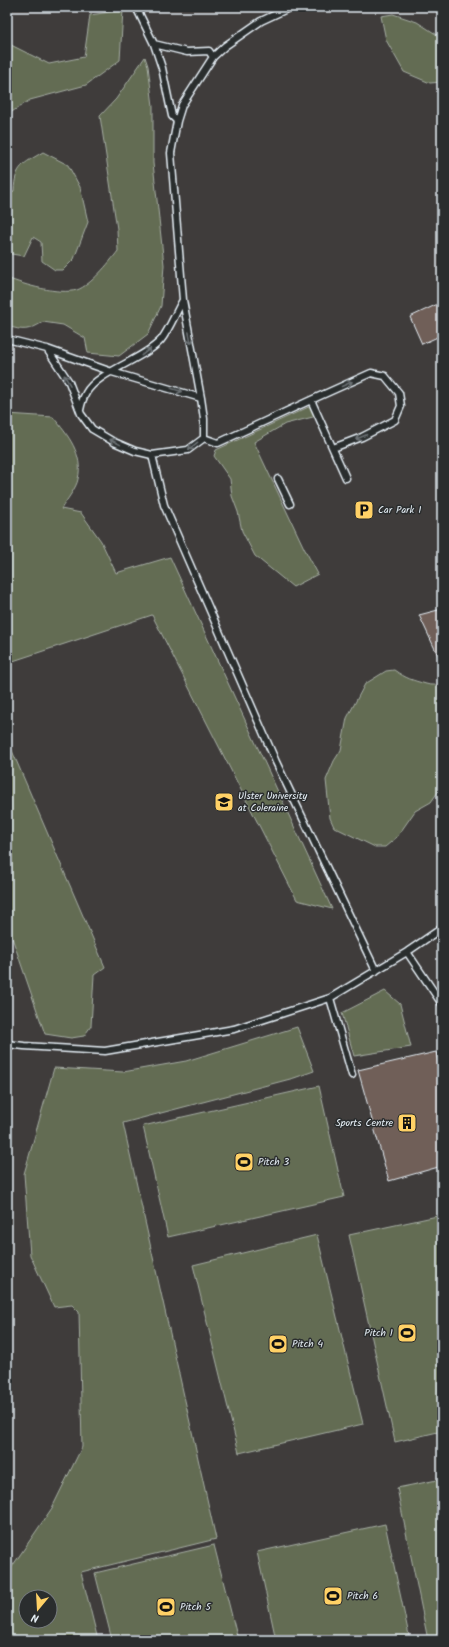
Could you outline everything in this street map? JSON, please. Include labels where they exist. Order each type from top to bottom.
[{"type":"lane","points":[[136,7],[154,44],[162,68],[172,116],[177,121]]},
{"type":"lane","points":[[204,438],[204,420],[201,398],[183,300],[171,153],[177,121],[182,105],[213,57],[225,46],[261,21],[291,7]]},
{"type":"lane","points":[[154,44],[187,52],[209,51],[213,57]]},
{"type":"lane","points":[[81,414],[80,410],[86,392],[94,384],[112,372],[142,356],[161,340],[183,300]]},
{"type":"lane","points":[[7,339],[47,349],[112,372],[201,398]]},
{"type":"lane","points":[[47,349],[69,382],[81,414],[92,429],[101,435],[134,451],[152,455],[188,450],[204,438]]},
{"type":"lane","points":[[204,438],[218,443],[371,373],[385,376],[399,392],[401,406],[395,420],[362,437],[333,448]]},
{"type":"lane","points":[[311,400],[346,478]]},
{"type":"lane","points":[[152,455],[164,506],[276,762],[376,971]]},
{"type":"lane","points":[[278,479],[290,504]]},
{"type":"lane","points":[[7,1044],[105,1051],[234,1029],[330,998],[407,952],[442,928]]},
{"type":"lane","points":[[407,952],[442,1004]]},
{"type":"lane","points":[[330,998],[352,1075]]},
{"type":"green space","points":[[123,10],[120,60],[86,85],[30,100],[7,115],[7,43],[49,64],[84,57],[90,15]]},
{"type":"green space","points":[[393,14],[417,22],[442,38],[442,82],[430,83],[404,72],[386,40],[381,16]]},
{"type":"green space","points":[[145,57],[148,66],[153,106],[153,163],[164,265],[161,306],[148,334],[119,356],[88,353],[85,338],[63,325],[43,322],[30,329],[18,329],[7,326],[7,278],[23,284],[51,290],[77,290],[94,279],[118,251],[117,229],[100,116],[116,99]]},
{"type":"green space","points":[[43,152],[68,165],[80,187],[88,222],[74,259],[63,270],[55,270],[42,261],[41,242],[33,237],[24,256],[11,254],[7,251],[7,195],[14,191],[16,176],[21,167]]},
{"type":"green space","points":[[315,404],[321,415],[285,424],[254,442],[304,548],[318,574],[293,587],[255,556],[242,531],[238,512],[232,496],[230,479],[214,456],[216,450]]},
{"type":"green space","points":[[7,414],[53,417],[69,438],[77,454],[79,462],[78,479],[76,486],[61,509],[81,513],[101,541],[116,573],[170,557],[332,909],[297,900],[152,615],[7,663]]},
{"type":"green space","points":[[394,670],[413,680],[428,685],[442,686],[442,786],[431,802],[415,811],[397,837],[385,847],[375,847],[334,827],[330,818],[326,780],[334,761],[341,750],[347,718],[365,684],[386,671]]},
{"type":"green space","points":[[7,739],[105,967],[94,975],[91,1026],[84,1036],[71,1038],[45,1034],[7,923]]},
{"type":"green space","points":[[385,991],[400,1004],[411,1047],[354,1056],[342,1013]]},
{"type":"green space","points":[[297,1027],[314,1071],[294,1078],[123,1123],[216,1539],[81,1572],[98,1640],[7,1640],[7,1574],[52,1508],[82,1447],[79,1312],[72,1305],[54,1307],[30,1255],[24,1174],[54,1068],[123,1072],[186,1061]]},
{"type":"green space","name":"Pitch 3","points":[[319,1086],[344,1197],[168,1237],[143,1126]]},
{"type":"green space","name":"Pitch 1","points":[[442,1215],[442,1431],[395,1442],[349,1235]]},
{"type":"green space","name":"Pitch 4","points":[[317,1235],[363,1424],[239,1453],[193,1265]]},
{"type":"green space","points":[[442,1479],[442,1640],[428,1640],[397,1488]]},
{"type":"green space","name":"Pitch 6","points":[[385,1524],[410,1640],[276,1640],[257,1552]]},
{"type":"green space","name":"Pitch 5","points":[[214,1545],[238,1640],[112,1640],[95,1573]]},
{"type":"building","points":[[442,302],[442,335],[422,344],[410,317]]},
{"type":"building","points":[[442,609],[442,664],[419,615]]},
{"type":"building","name":"Sports Centre","points":[[436,1052],[442,1079],[442,1166],[389,1181],[358,1070]]},
{"type":"place","name":"Car Park 1","points":[[364,510]]},
{"type":"place","name":"Ulster University at Coleraine","points":[[224,802]]},
{"type":"place","name":"Sports Centre","points":[[407,1123]]},
{"type":"place","name":"Pitch 3","points":[[244,1162]]},
{"type":"place","name":"Pitch 1","points":[[407,1333]]},
{"type":"place","name":"Pitch 4","points":[[278,1344]]},
{"type":"place","name":"Pitch 6","points":[[333,1596]]},
{"type":"place","name":"Pitch 5","points":[[166,1607]]}]
